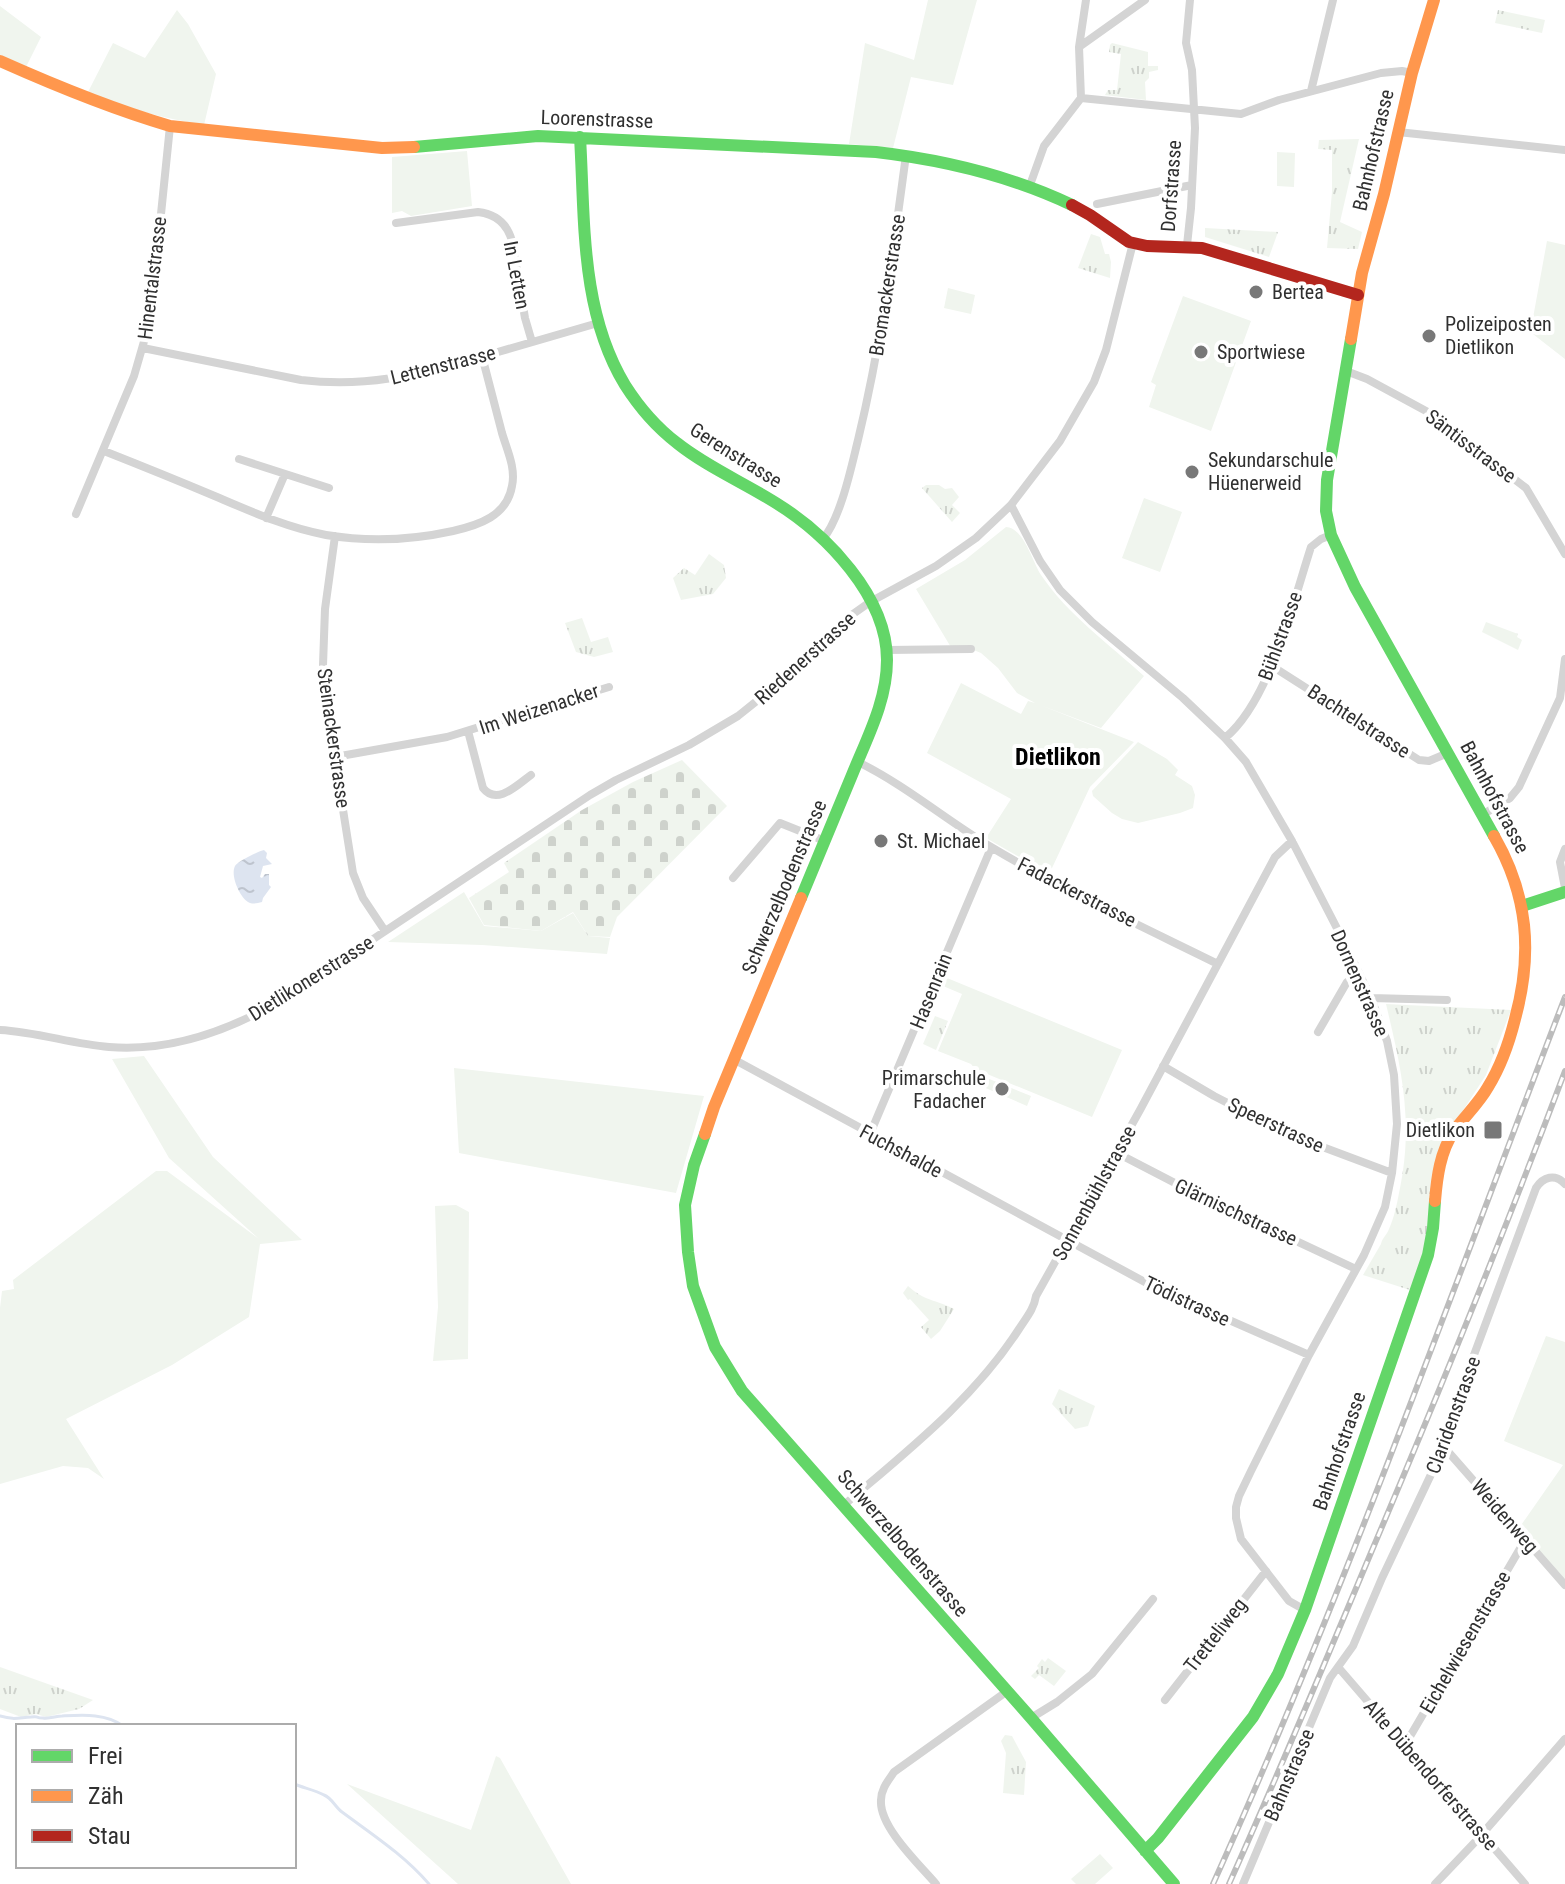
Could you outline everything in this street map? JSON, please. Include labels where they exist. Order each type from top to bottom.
[{"type":"street","points":[[1030,185],[1044,146],[1081,98],[1079,47],[1086,0]]},
{"type":"street","points":[[1079,47],[1145,0]]},
{"type":"street","name":"Dorfstrasse","points":[[1190,0],[1186,39],[1192,70],[1194,111],[1187,245],[1358,295]]},
{"type":"street","points":[[1311,91],[1333,0]]},
{"type":"street","name":"Bahnhofstrasse","points":[[1145,1851],[1190,1799],[1253,1717],[1278,1674],[1305,1610],[1428,1255],[1434,1232],[1439,1168],[1445,1149],[1453,1132],[1489,1086],[1515,1017],[1524,982],[1526,929],[1508,860],[1355,587],[1331,535],[1326,511],[1327,480],[1358,295],[1412,73],[1434,0]]},
{"type":"street","name":"Loorenstrasse","points":[[0,61],[69,91],[170,126],[382,148],[432,147],[516,137],[580,137],[906,155],[966,165],[1030,185],[1083,211],[1133,243],[1187,245]]},
{"type":"street","points":[[1081,98],[1241,114],[1279,100],[1381,73],[1412,73]]},
{"type":"street","name":"Hinentalstrasse","points":[[76,514],[143,348],[150,316],[170,126]]},
{"type":"street","points":[[1398,132],[1565,150]]},
{"type":"street","name":"Gerenstrasse","points":[[580,137],[589,278],[598,323],[624,383],[662,432],[715,470],[776,503],[823,539],[857,580],[870,602]]},
{"type":"street","name":"Bromackerstrasse","points":[[823,539],[841,500],[864,415],[884,316],[906,155]]},
{"type":"street","points":[[1097,204],[1192,185]]},
{"type":"street","name":"In Letten","points":[[396,223],[478,212],[500,220],[511,236],[532,342]]},
{"type":"street","name":"Riedenerstrasse","points":[[385,931],[590,795],[689,745],[738,716],[778,684],[846,619],[870,602],[936,566],[976,538],[1011,505],[1060,441],[1094,382],[1106,350],[1133,243]]},
{"type":"street","name":"Lettenstrasse","points":[[143,348],[288,377],[338,383],[364,382],[400,378],[598,323]]},
{"type":"street","points":[[104,451],[266,518],[298,529],[335,536],[379,539],[430,535],[484,522],[504,506],[512,488],[512,470],[482,356]]},
{"type":"street","name":"Säntisstrasse","points":[[1346,371],[1426,411],[1526,488],[1565,554]]},
{"type":"street","points":[[239,459],[329,488]]},
{"type":"street","points":[[266,518],[285,474]]},
{"type":"street","name":"Dornenstrasse","points":[[1011,505],[1040,561],[1060,590],[1092,622],[1183,698],[1246,762],[1292,841],[1360,975],[1387,1041],[1394,1075],[1397,1124],[1385,1207],[1247,1478],[1237,1505],[1236,1518],[1241,1539],[1289,1601],[1305,1610]]},
{"type":"street","name":"Bühlstrasse","points":[[1225,738],[1238,727],[1272,666],[1311,547],[1331,535]]},
{"type":"street","name":"Steinackerstrasse","points":[[335,536],[325,609],[323,665],[326,702],[355,881],[385,931]]},
{"type":"street","name":"Schwerzelbodenstrasse","points":[[870,602],[887,650],[887,681],[858,762],[701,1142],[694,1165],[691,1185],[693,1206],[687,1233],[693,1286],[715,1347],[742,1391],[992,1672],[1145,1851]]},
{"type":"street","points":[[887,650],[971,649]]},
{"type":"street","points":[[1482,815],[1506,802],[1517,791],[1562,698],[1565,659]]},
{"type":"street","name":"Bachtelstrasse","points":[[1272,666],[1419,760],[1429,761],[1448,753]]},
{"type":"street","name":"Im Weizenacker","points":[[335,757],[429,741],[609,687]]},
{"type":"street","name":"Im Weizenacker","points":[[468,731],[483,788],[488,794],[499,796],[531,775]]},
{"type":"street","name":"Fadackerstrasse","points":[[858,762],[880,773],[991,848],[1218,964]]},
{"type":"street","points":[[733,878],[780,823],[825,841]]},
{"type":"street","name":"Sonnenbühlstrasse","points":[[844,1505],[940,1422],[1013,1339],[1035,1305],[1036,1296],[1117,1153],[1275,857],[1292,841]]},
{"type":"street","name":"Hasenrain","points":[[870,1134],[991,848]]},
{"type":"street","points":[[1522,906],[1565,890],[1560,862],[1565,849]]},
{"type":"street","name":"Dietlikonerstrasse","points":[[0,1030],[108,1047],[148,1046],[190,1040],[253,1017],[385,931]]},
{"type":"street","points":[[1318,1032],[1347,982],[1360,975]]},
{"type":"street","points":[[1371,998],[1447,1000]]},
{"type":"street","name":"Fuchshalde","points":[[735,1060],[1067,1240]]},
{"type":"street","name":"Speerstrasse","points":[[1163,1066],[1288,1134],[1392,1173]]},
{"type":"street","name":"Glärnischstrasse","points":[[1117,1153],[1200,1196],[1356,1269]]},
{"type":"street","name":"Claridenstrasse","points":[[1338,1667],[1353,1646],[1444,1447],[1471,1363],[1536,1188],[1549,1177],[1565,1184]]},
{"type":"street","name":"Tödistrasse","points":[[1067,1240],[1154,1287],[1309,1355]]},
{"type":"street","name":"Weidenweg","points":[[1444,1447],[1565,1585]]},
{"type":"street","name":"Eichelwiesenstrasse","points":[[1405,1745],[1525,1540]]},
{"type":"street","name":"Tretteliweg","points":[[1165,1700],[1266,1571]]},
{"type":"street","points":[[1031,1718],[1092,1674],[1153,1599]]},
{"type":"street","name":"Alte Dübendorferstrasse","points":[[1338,1667],[1525,1884]]},
{"type":"street","name":"Bahnstrasse","points":[[1243,1884],[1330,1678],[1338,1667]]},
{"type":"street","points":[[936,1884],[891,1829],[881,1807],[882,1791],[894,1772],[1006,1692]]},
{"type":"street","points":[[1435,1884],[1565,1739]]},
{"type":"street","points":[[1557,1748],[1565,1757]]},
{"type":"street","points":[[1145,1851],[1174,1884]]},
{"type":"green space","points":[[928,0],[977,0],[953,85],[911,77],[893,148],[849,144],[865,43],[914,60]]},
{"type":"green space","points":[[0,6],[41,37],[26,67],[0,55]]},
{"type":"green space","points":[[177,10],[216,74],[204,125],[145,112],[88,92],[113,43],[145,58]]},
{"type":"green space","points":[[1498,10],[1545,20],[1542,33],[1495,23]]},
{"type":"green space","points":[[1112,43],[1148,52],[1148,66],[1158,66],[1158,70],[1149,72],[1145,82],[1146,100],[1105,95],[1108,90],[1117,90],[1121,54],[1109,52]]},
{"type":"green space","points":[[1359,139],[1340,222],[1362,232],[1358,249],[1327,248],[1332,150],[1318,149],[1319,140]]},
{"type":"green space","points":[[467,151],[472,206],[411,216],[402,211],[392,213],[392,157]]},
{"type":"green space","points":[[1277,152],[1295,153],[1294,187],[1277,186]]},
{"type":"green space","points":[[1205,228],[1278,232],[1269,257],[1205,237]]},
{"type":"green space","points":[[1091,234],[1100,237],[1105,254],[1109,254],[1110,278],[1078,268]]},
{"type":"green space","points":[[1547,241],[1565,245],[1565,359],[1529,331],[1536,333],[1537,329],[1528,329],[1533,318]]},
{"type":"green space","points":[[948,288],[975,295],[971,314],[944,308]]},
{"type":"green space","name":"Sportwiese","points":[[1183,296],[1251,321],[1211,431],[1149,407],[1156,385],[1151,382]]},
{"type":"green space","points":[[926,485],[952,488],[959,497],[952,505],[960,513],[952,522],[922,488]]},
{"type":"green space","points":[[1144,498],[1182,512],[1160,572],[1122,558]]},
{"type":"green space","points":[[1006,527],[1023,539],[1041,575],[1064,603],[1144,676],[1101,728],[1040,705],[1134,742],[1090,787],[1052,868],[1046,872],[986,838],[1011,799],[927,753],[961,683],[1021,714],[1028,701],[1035,703],[1017,693],[998,668],[981,653],[971,649],[952,649],[916,589],[965,560]]},
{"type":"green space","points":[[709,554],[724,565],[726,578],[713,594],[681,600],[673,578],[684,568],[695,575]]},
{"type":"green space","points":[[582,618],[591,642],[608,637],[613,652],[594,657],[576,652],[565,623]]},
{"type":"green space","points":[[1486,622],[1518,634],[1517,637],[1522,640],[1518,650],[1482,632]]},
{"type":"green space","points":[[1138,742],[1167,759],[1178,770],[1175,775],[1192,786],[1195,795],[1193,808],[1138,823],[1112,813],[1093,796],[1092,791]]},
{"type":"green space","points":[[682,760],[727,806],[617,917],[610,937],[588,936],[573,912],[541,931],[484,925],[469,898],[509,872],[504,863],[582,810]]},
{"type":"green space","points":[[464,892],[484,926],[541,931],[573,913],[588,936],[610,938],[607,954],[388,942]]},
{"type":"green space","points":[[947,978],[1122,1050],[1092,1117],[938,1051],[962,994],[943,986]]},
{"type":"green space","points":[[1386,1004],[1511,1010],[1486,1075],[1445,1138],[1430,1232],[1413,1291],[1363,1275],[1392,1220],[1406,1144],[1401,1075]]},
{"type":"green space","points":[[935,1016],[948,1021],[936,1050],[923,1044]]},
{"type":"green space","points":[[144,1056],[213,1157],[302,1240],[260,1244],[249,1317],[172,1365],[66,1419],[104,1479],[88,1468],[63,1466],[0,1484],[0,1308],[2,1291],[14,1289],[13,1280],[156,1171],[167,1171],[259,1239],[169,1158],[112,1059]]},
{"type":"green space","points":[[454,1068],[704,1096],[676,1193],[459,1153]]},
{"type":"green space","points":[[982,1076],[1031,1096],[1027,1106],[981,1086]]},
{"type":"green space","points":[[456,1205],[469,1212],[468,1359],[433,1361],[438,1307],[435,1206]]},
{"type":"green space","points":[[908,1286],[925,1298],[954,1309],[931,1339],[921,1327],[929,1320],[903,1293]]},
{"type":"green space","points":[[1546,1336],[1565,1342],[1565,1585],[1517,1531],[1563,1465],[1504,1441]]},
{"type":"green space","points":[[1059,1389],[1095,1406],[1088,1426],[1075,1429],[1052,1404]]},
{"type":"green space","points":[[1048,1658],[1066,1671],[1054,1686],[1039,1675],[1035,1679],[1031,1676],[1042,1659],[1045,1662]]},
{"type":"green space","points":[[0,1667],[93,1700],[79,1709],[46,1717],[36,1714],[21,1717],[0,1709]]},
{"type":"green space","points":[[1005,1735],[1012,1736],[1026,1762],[1024,1795],[1003,1793],[1006,1753],[1001,1741]]},
{"type":"green space","points":[[496,1756],[500,1758],[571,1884],[458,1884],[347,1784],[471,1830]]},
{"type":"green space","points":[[1100,1854],[1113,1868],[1095,1884],[1076,1884],[1071,1879]]},
{"type":"water","points":[[264,850],[272,864],[263,866],[260,877],[269,874],[271,887],[262,902],[248,902],[235,880],[235,866]]},
{"type":"waterway","points":[[0,1716],[94,1716],[120,1724]]},
{"type":"waterway","points":[[296,1785],[327,1796],[429,1884]]},
{"type":"railway","points":[[1213,1884],[1352,1554],[1565,997]]},
{"type":"railway","points":[[1229,1884],[1445,1375],[1565,1071]]},
{"type":"traffic: fast","points":[[414,147],[538,136],[876,152],[976,170],[1072,205]]},
{"type":"traffic: fast","points":[[580,137],[592,296],[610,357],[625,385],[648,416],[677,443],[795,516],[833,549],[865,590],[884,636],[887,660],[880,705],[801,898]]},
{"type":"traffic: fast","points":[[1351,339],[1327,480],[1326,511],[1331,535],[1355,587],[1494,836]]},
{"type":"traffic: fast","points":[[1522,906],[1565,892]]},
{"type":"traffic: fast","points":[[705,1134],[685,1205],[688,1252],[693,1286],[715,1347],[742,1391],[1174,1884]]},
{"type":"traffic: fast","points":[[1145,1851],[1253,1717],[1278,1674],[1305,1610],[1428,1255],[1435,1201]]},
{"type":"traffic: slow","points":[[1351,339],[1362,273],[1412,73],[1434,0]]},
{"type":"traffic: slow","points":[[0,61],[84,96],[170,126],[382,148],[414,147]]},
{"type":"traffic: slow","points":[[1435,1201],[1445,1147],[1497,1071],[1521,995],[1524,925],[1514,880],[1494,836]]},
{"type":"traffic: slow","points":[[705,1134],[801,898]]},
{"type":"traffic: jam","points":[[1072,205],[1129,242],[1147,246],[1202,248],[1358,295]]},
{"type":"place","name":"Bertea","points":[[1256,292]]},
{"type":"place","name":"Polizeiposten Dietlikon","points":[[1429,336]]},
{"type":"place","name":"Sportwiese","points":[[1201,352]]},
{"type":"place","name":"Sekundarschule Hüenerweid","points":[[1192,472]]},
{"type":"place","name":"St. Michael","points":[[881,841]]},
{"type":"place","name":"Primarschule Fadacher","points":[[1002,1089]]},
{"type":"place","name":"Dietlikon","points":[[1493,1130]]},
{"type":"district","name":"Dietlikon","points":[[1058,757]]}]
